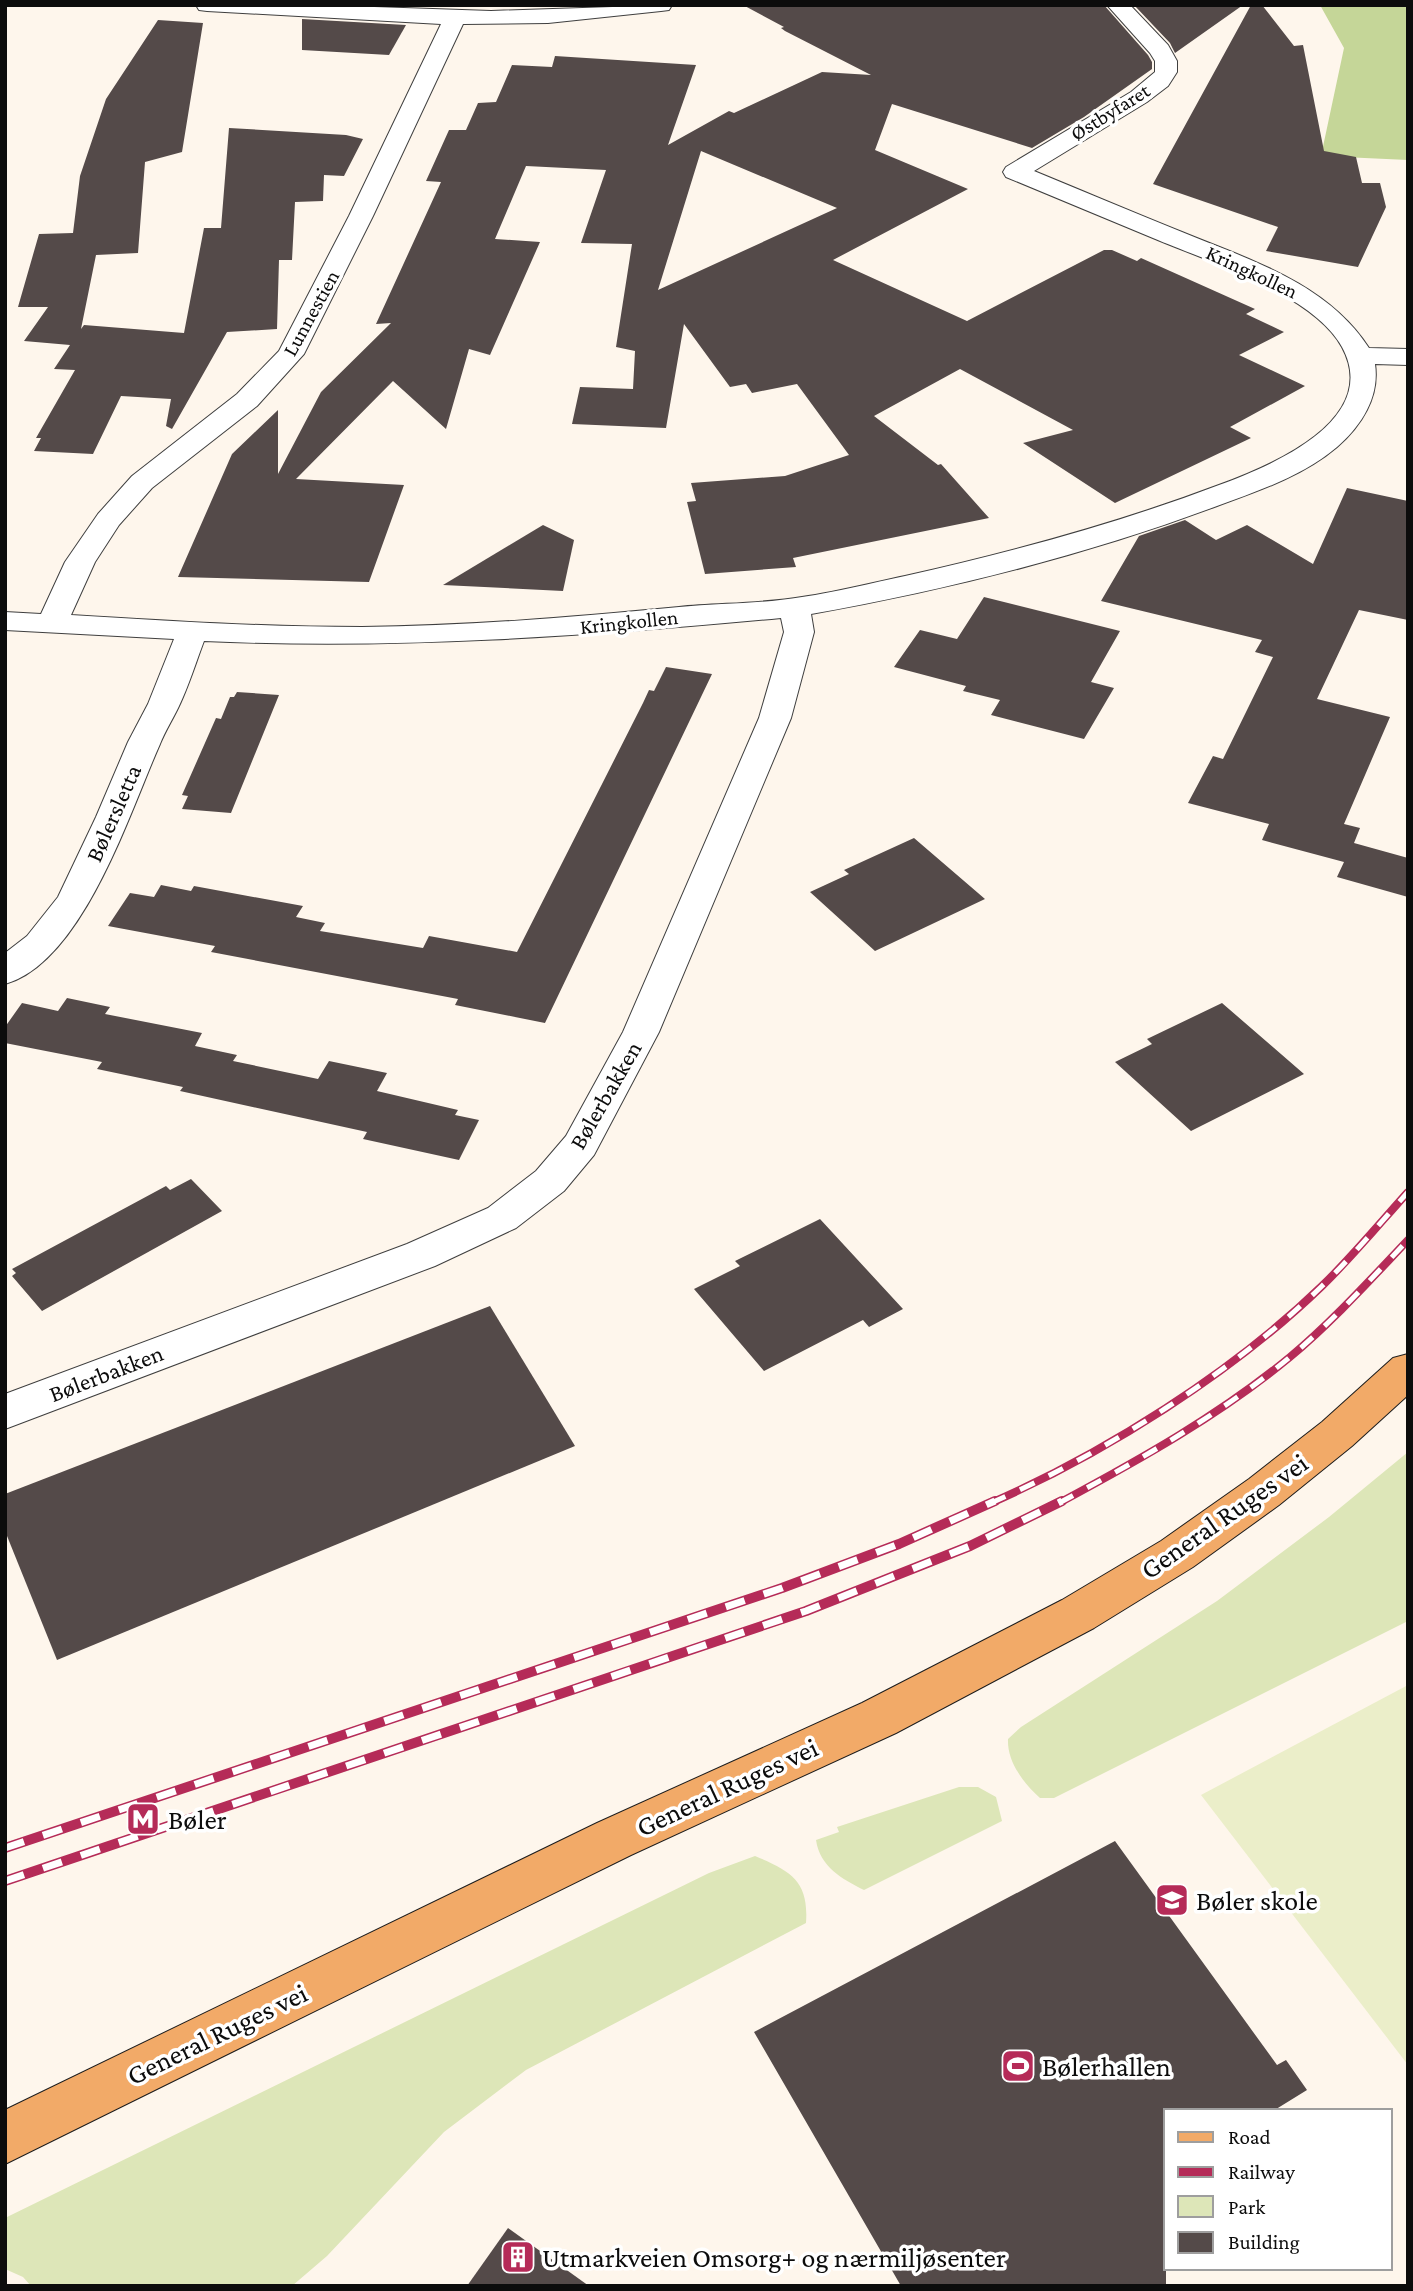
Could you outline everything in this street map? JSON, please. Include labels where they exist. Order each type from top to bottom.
[{"type":"main road","name":"General Ruges vei","points":[[5,2138],[614,1839],[878,1718],[1078,1614],[1177,1554],[1265,1492],[1337,1434],[1408,1370]]},
{"type":"street","points":[[208,5],[454,19],[550,18],[661,5]]},
{"type":"street","name":"Østbyfaret","points":[[1015,172],[1139,97],[1160,81],[1166,72],[1166,61],[1160,50],[1118,5]]},
{"type":"street","name":"Lunnestien","points":[[52,623],[79,562],[108,520],[142,482],[247,400],[291,354],[365,209],[454,19]]},
{"type":"street","name":"Kringkollen","points":[[5,621],[192,633],[459,635],[551,630],[730,611],[794,608],[1086,542],[1236,489],[1314,451],[1348,422],[1364,391],[1365,379],[1349,338],[1334,320],[1311,300],[1273,279],[1015,172]]},
{"type":"street","points":[[1358,356],[1408,357]]},
{"type":"street","points":[[1207,473],[1236,489]]},
{"type":"street","name":"Bølerbakken","points":[[5,1412],[421,1255],[502,1218],[550,1181],[580,1145],[641,1032],[746,793],[775,718],[799,632],[794,608]]},
{"type":"street","name":"Bølersletta","points":[[5,972],[40,944],[58,924],[75,897],[164,704],[192,633]]},
{"type":"green space","points":[[1320,5],[1408,5],[1408,160],[1321,156],[1344,48]]},
{"type":"green space","points":[[1408,1452],[1408,1621],[1054,1798],[1040,1798],[1028,1786],[1013,1764],[1008,1748],[1008,1739],[1021,1727],[1217,1601],[1329,1517]]},
{"type":"green space","points":[[1408,1685],[1408,2065],[1201,1795]]},
{"type":"green space","points":[[959,1787],[978,1787],[996,1797],[1002,1821],[864,1890],[833,1871],[822,1858],[816,1840],[839,1832],[837,1827]]},
{"type":"green space","points":[[755,1856],[779,1867],[795,1879],[804,1897],[806,1923],[526,2070],[444,2132],[327,2256],[292,2286],[31,2286],[23,2277],[5,2269],[5,2218],[709,1873]]},
{"type":"building","points":[[743,5],[1104,5],[1148,55],[1152,69],[1084,117],[1032,148],[892,104],[875,150],[968,189],[833,260],[967,321],[1104,250],[1112,250],[1137,261],[1141,258],[1255,309],[1246,314],[1284,332],[1239,355],[1305,386],[1230,427],[1251,438],[1115,503],[1023,443],[1073,430],[960,369],[874,416],[938,465],[941,464],[989,518],[793,558],[796,567],[705,574],[687,502],[696,501],[691,483],[785,476],[849,455],[797,384],[752,393],[746,384],[730,387],[684,324],[666,428],[572,424],[580,387],[633,389],[635,351],[616,347],[632,244],[581,243],[606,170],[526,166],[495,239],[540,242],[490,355],[469,349],[446,429],[393,381],[296,479],[404,485],[369,582],[178,577],[232,454],[278,410],[278,474],[321,392],[391,323],[376,324],[441,182],[426,181],[449,130],[466,130],[478,103],[496,102],[512,65],[552,67],[555,56],[696,65],[668,145],[729,111],[734,113],[822,72],[871,75],[781,28],[784,27]],"holes":[[[701,151],[837,208],[658,290]]]},
{"type":"building","points":[[1134,5],[1243,5],[1175,53],[1170,43]]},
{"type":"building","points":[[1251,5],[1262,5],[1294,46],[1303,45],[1324,151],[1356,157],[1362,183],[1380,183],[1386,207],[1358,267],[1266,251],[1278,227],[1153,184]]},
{"type":"building","points":[[302,19],[406,25],[389,55],[302,50]]},
{"type":"building","points":[[158,20],[203,23],[182,152],[145,162],[138,253],[96,255],[81,329],[84,325],[184,333],[204,228],[221,228],[229,128],[346,135],[363,139],[344,176],[324,175],[323,201],[295,202],[292,260],[279,260],[277,329],[227,332],[172,429],[166,426],[171,399],[121,396],[93,454],[34,451],[41,438],[36,438],[75,370],[54,369],[70,345],[24,341],[48,307],[18,307],[39,234],[73,233],[80,176],[106,99]]},
{"type":"building","points":[[1347,488],[1408,501],[1408,620],[1359,610],[1317,699],[1390,717],[1344,824],[1360,828],[1354,843],[1408,858],[1408,897],[1337,877],[1344,862],[1262,840],[1269,824],[1188,803],[1213,756],[1223,759],[1273,657],[1255,652],[1262,640],[1101,601],[1139,536],[1185,520],[1216,540],[1247,525],[1313,564]]},
{"type":"building","points":[[543,525],[574,540],[563,591],[443,585]]},
{"type":"building","points":[[984,597],[1120,631],[1091,682],[1114,688],[1084,739],[991,715],[1000,700],[963,691],[966,686],[894,667],[920,630],[957,639]]},
{"type":"building","points":[[666,667],[712,674],[545,1023],[455,1005],[458,999],[211,952],[215,946],[108,926],[130,893],[154,897],[161,885],[191,891],[194,886],[303,906],[296,917],[325,923],[320,931],[423,948],[429,936],[517,952],[649,690],[654,691]]},
{"type":"building","points":[[237,692],[279,695],[231,813],[182,809],[188,796],[182,795],[216,718],[221,719],[230,697],[234,697]]},
{"type":"building","points":[[914,838],[985,899],[875,951],[810,892],[849,874],[844,870]]},
{"type":"building","points":[[67,998],[110,1007],[105,1014],[202,1033],[195,1046],[237,1055],[233,1061],[318,1079],[329,1061],[387,1073],[377,1091],[458,1110],[455,1115],[479,1120],[459,1160],[363,1139],[367,1132],[180,1091],[183,1087],[97,1069],[102,1062],[5,1043],[5,1027],[22,1003],[58,1011]]},
{"type":"building","points":[[1222,1003],[1304,1074],[1191,1131],[1115,1062],[1152,1044],[1147,1039]]},
{"type":"building","points":[[191,1179],[222,1211],[42,1311],[12,1276],[16,1273],[12,1269],[166,1186],[170,1190]]},
{"type":"building","points":[[820,1219],[903,1309],[869,1327],[863,1320],[764,1371],[694,1289],[740,1266],[735,1261]]},
{"type":"building","points":[[490,1306],[575,1446],[57,1660],[5,1531],[5,1494]]},
{"type":"building","name":"Bølerhallen","points":[[1115,1841],[1277,2065],[1286,2060],[1307,2090],[1276,2109],[1164,2109],[1166,2286],[901,2286],[754,2032]]},
{"type":"building","name":"Utmarkveien Omsorg+ og nærmiljøsenter","points":[[508,2228],[589,2286],[467,2286]]},
{"type":"railway","points":[[991,1503],[1078,1460],[1208,1380],[1287,1318],[1322,1286],[1408,1192]]},
{"type":"railway","points":[[1059,1503],[1178,1436],[1263,1378],[1321,1330],[1408,1240]]},
{"type":"railway","points":[[5,1848],[782,1588],[899,1544],[995,1501]]},
{"type":"railway","points":[[5,1881],[806,1611],[970,1546],[1062,1501]]},
{"type":"place","name":"Bøler","points":[[143,1819]]},
{"type":"place","name":"Bøler skole","points":[[1172,1900]]},
{"type":"place","name":"Bølerhallen","points":[[1018,2066]]},
{"type":"place","name":"Utmarkveien Omsorg+ og nærmiljøsenter","points":[[518,2257]]}]
